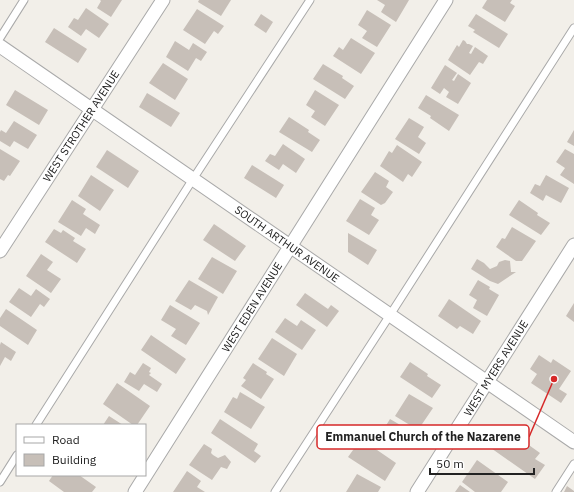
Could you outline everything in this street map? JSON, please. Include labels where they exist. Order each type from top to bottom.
[{"type":"street","name":"WEST STROTHER AVENUE","points":[[0,252],[163,0]]},
{"type":"street","name":"WEST EDEN AVENUE","points":[[146,475],[446,0]]},
{"type":"street","name":"SOUTH ARTHUR AVENUE","points":[[0,46],[574,442]]},
{"type":"street","name":"WEST MYERS AVENUE","points":[[417,492],[574,245]]},
{"type":"street","name":"WEST EDEN AVENUE","points":[[135,492],[145,476]]},
{"type":"lane","points":[[0,38],[24,0]]},
{"type":"lane","points":[[37,424],[193,179],[310,0]]},
{"type":"lane","points":[[276,492],[574,28]]},
{"type":"lane","points":[[0,482],[16,457]]},
{"type":"lane","points":[[556,492],[574,464]]},
{"type":"building","points":[[100,0],[122,0],[111,17],[97,8],[101,1]]},
{"type":"building","points":[[199,0],[231,0],[221,16],[198,2]]},
{"type":"building","points":[[377,0],[409,0],[396,22],[381,12],[385,5]]},
{"type":"building","points":[[487,0],[512,0],[510,3],[515,6],[505,22],[482,8]]},
{"type":"building","points":[[86,8],[109,24],[99,38],[86,29],[81,36],[68,27],[74,18],[78,20]]},
{"type":"building","points":[[197,9],[224,26],[218,34],[214,31],[205,44],[183,30]]},
{"type":"building","points":[[367,10],[391,25],[377,47],[362,38],[367,31],[358,25]]},
{"type":"building","points":[[261,14],[273,22],[266,33],[254,25]]},
{"type":"building","points":[[476,14],[508,34],[499,48],[473,32],[475,30],[468,26]]},
{"type":"building","points":[[54,28],[87,49],[78,63],[45,42]]},
{"type":"building","points":[[351,38],[375,53],[361,74],[333,56],[339,47],[343,50]]},
{"type":"building","points":[[463,40],[467,44],[473,46],[469,53],[471,54],[475,47],[488,56],[483,64],[479,62],[470,75],[448,60],[457,45],[459,47]]},
{"type":"building","points":[[175,41],[189,50],[193,43],[207,52],[201,61],[196,58],[188,71],[166,57]]},
{"type":"building","points":[[163,63],[188,79],[175,100],[149,83]]},
{"type":"building","points":[[323,64],[343,76],[342,78],[354,86],[345,99],[313,79]]},
{"type":"building","points":[[445,65],[457,73],[452,80],[454,81],[458,74],[471,83],[458,104],[446,97],[449,92],[444,88],[440,94],[431,88]]},
{"type":"building","points":[[15,90],[48,110],[39,125],[6,105]]},
{"type":"building","points":[[315,90],[339,105],[325,126],[311,117],[315,111],[306,105]]},
{"type":"building","points":[[147,93],[180,113],[171,127],[139,107]]},
{"type":"building","points":[[426,95],[459,115],[449,131],[430,118],[431,116],[418,108]]},
{"type":"building","points":[[289,117],[309,130],[308,132],[320,140],[312,152],[279,132]]},
{"type":"building","points":[[409,118],[424,127],[418,137],[426,143],[419,154],[395,139]]},
{"type":"building","points":[[14,121],[37,135],[28,149],[14,141],[10,147],[0,141],[1,130],[6,133]]},
{"type":"building","points":[[574,130],[574,146],[567,142]]},
{"type":"building","points":[[283,144],[305,159],[296,173],[283,164],[279,170],[265,161],[270,154],[275,156]]},
{"type":"building","points":[[397,145],[422,162],[412,177],[408,174],[403,182],[380,166],[389,151],[392,153]]},
{"type":"building","points":[[0,149],[20,161],[10,176],[8,175],[4,181],[0,179]]},
{"type":"building","points":[[565,149],[574,154],[574,184],[560,175],[565,168],[556,162]]},
{"type":"building","points":[[107,150],[139,171],[128,188],[96,167]]},
{"type":"building","points":[[252,165],[284,185],[276,198],[244,178]]},
{"type":"building","points":[[375,172],[389,181],[386,187],[393,192],[385,203],[381,205],[361,192]]},
{"type":"building","points":[[91,175],[114,190],[100,211],[78,196]]},
{"type":"building","points":[[546,175],[569,188],[561,203],[546,195],[543,201],[530,193],[535,184],[540,186]]},
{"type":"building","points":[[360,199],[375,208],[371,215],[379,220],[369,235],[346,221]]},
{"type":"building","points":[[72,200],[86,209],[83,214],[100,225],[95,234],[86,228],[81,236],[58,222]]},
{"type":"building","points":[[519,200],[538,213],[537,215],[550,223],[541,235],[509,215]]},
{"type":"building","points":[[214,224],[246,246],[235,261],[203,240]]},
{"type":"building","points":[[512,227],[536,241],[522,261],[516,261],[496,247],[502,238],[505,239]]},
{"type":"building","points":[[54,229],[61,233],[63,230],[75,238],[73,241],[86,249],[77,263],[45,242]]},
{"type":"building","points":[[348,233],[377,250],[368,265],[348,252]]},
{"type":"building","points":[[41,254],[53,262],[47,270],[61,279],[51,293],[26,276]]},
{"type":"building","points":[[212,257],[237,271],[223,294],[198,279]]},
{"type":"building","points":[[477,259],[490,269],[497,266],[499,262],[505,260],[510,261],[511,272],[516,272],[498,284],[490,281],[471,269]]},
{"type":"building","points":[[189,280],[218,297],[208,315],[207,311],[195,305],[191,310],[175,301]]},
{"type":"building","points":[[478,280],[490,287],[489,289],[499,295],[487,316],[473,308],[477,300],[469,295]]},
{"type":"building","points":[[19,288],[31,296],[36,289],[50,299],[44,307],[40,304],[31,317],[9,302]]},
{"type":"building","points":[[305,293],[328,309],[331,305],[339,311],[327,327],[296,305]]},
{"type":"building","points":[[449,299],[481,321],[473,334],[460,326],[457,329],[438,316]]},
{"type":"building","points":[[574,303],[574,322],[566,316]]},
{"type":"building","points":[[170,305],[200,323],[186,345],[171,336],[176,329],[161,320]]},
{"type":"building","points":[[6,309],[37,330],[28,345],[0,326],[0,318]]},
{"type":"building","points":[[285,318],[297,326],[301,320],[316,330],[302,350],[275,332]]},
{"type":"building","points":[[151,335],[186,359],[176,374],[141,350]]},
{"type":"building","points":[[272,338],[297,354],[284,376],[258,359]]},
{"type":"building","points":[[1,342],[16,352],[11,361],[5,357],[0,366],[0,345]]},
{"type":"building","points":[[539,355],[551,363],[553,359],[571,371],[559,389],[567,394],[561,403],[531,383],[537,374],[530,369]]},
{"type":"building","points":[[410,362],[441,385],[432,398],[400,377]]},
{"type":"building","points":[[143,363],[151,368],[149,372],[151,373],[149,375],[162,384],[157,392],[144,384],[139,391],[124,382],[130,372],[135,375]]},
{"type":"building","points":[[253,363],[267,372],[266,374],[274,379],[261,399],[241,386],[246,380],[243,378]]},
{"type":"building","points":[[117,383],[150,406],[138,424],[132,424],[103,404]]},
{"type":"building","points":[[240,392],[265,407],[251,429],[224,412],[233,397],[237,399]]},
{"type":"building","points":[[409,394],[433,408],[418,430],[395,416]]},
{"type":"building","points":[[109,416],[121,424],[104,424]]},
{"type":"building","points":[[220,419],[258,444],[254,451],[261,456],[255,463],[211,433]]},
{"type":"building","points":[[390,419],[414,433],[404,448],[391,441],[387,448],[372,438],[378,429],[382,432]]},
{"type":"building","points":[[501,428],[525,445],[526,443],[540,453],[535,459],[545,465],[535,479],[488,446]]},
{"type":"building","points":[[361,439],[396,463],[385,481],[348,457]]},
{"type":"building","points":[[204,444],[212,449],[211,453],[213,455],[218,458],[225,455],[231,462],[227,469],[221,467],[212,480],[189,465]]},
{"type":"building","points":[[477,460],[508,482],[501,492],[475,492],[462,482]]},
{"type":"building","points":[[187,471],[201,481],[197,487],[205,492],[173,492]]},
{"type":"building","points":[[357,474],[381,487],[378,492],[346,492]]},
{"type":"building","points":[[52,476],[80,476],[96,487],[92,492],[64,492],[49,481]]},
{"type":"building","points":[[460,485],[470,492],[455,492]]},
{"type":"building","points":[[567,486],[574,491],[574,492],[564,492]]},
{"type":"place","name":"Emmanuel Church of the Nazarene","points":[[554,379]]}]
